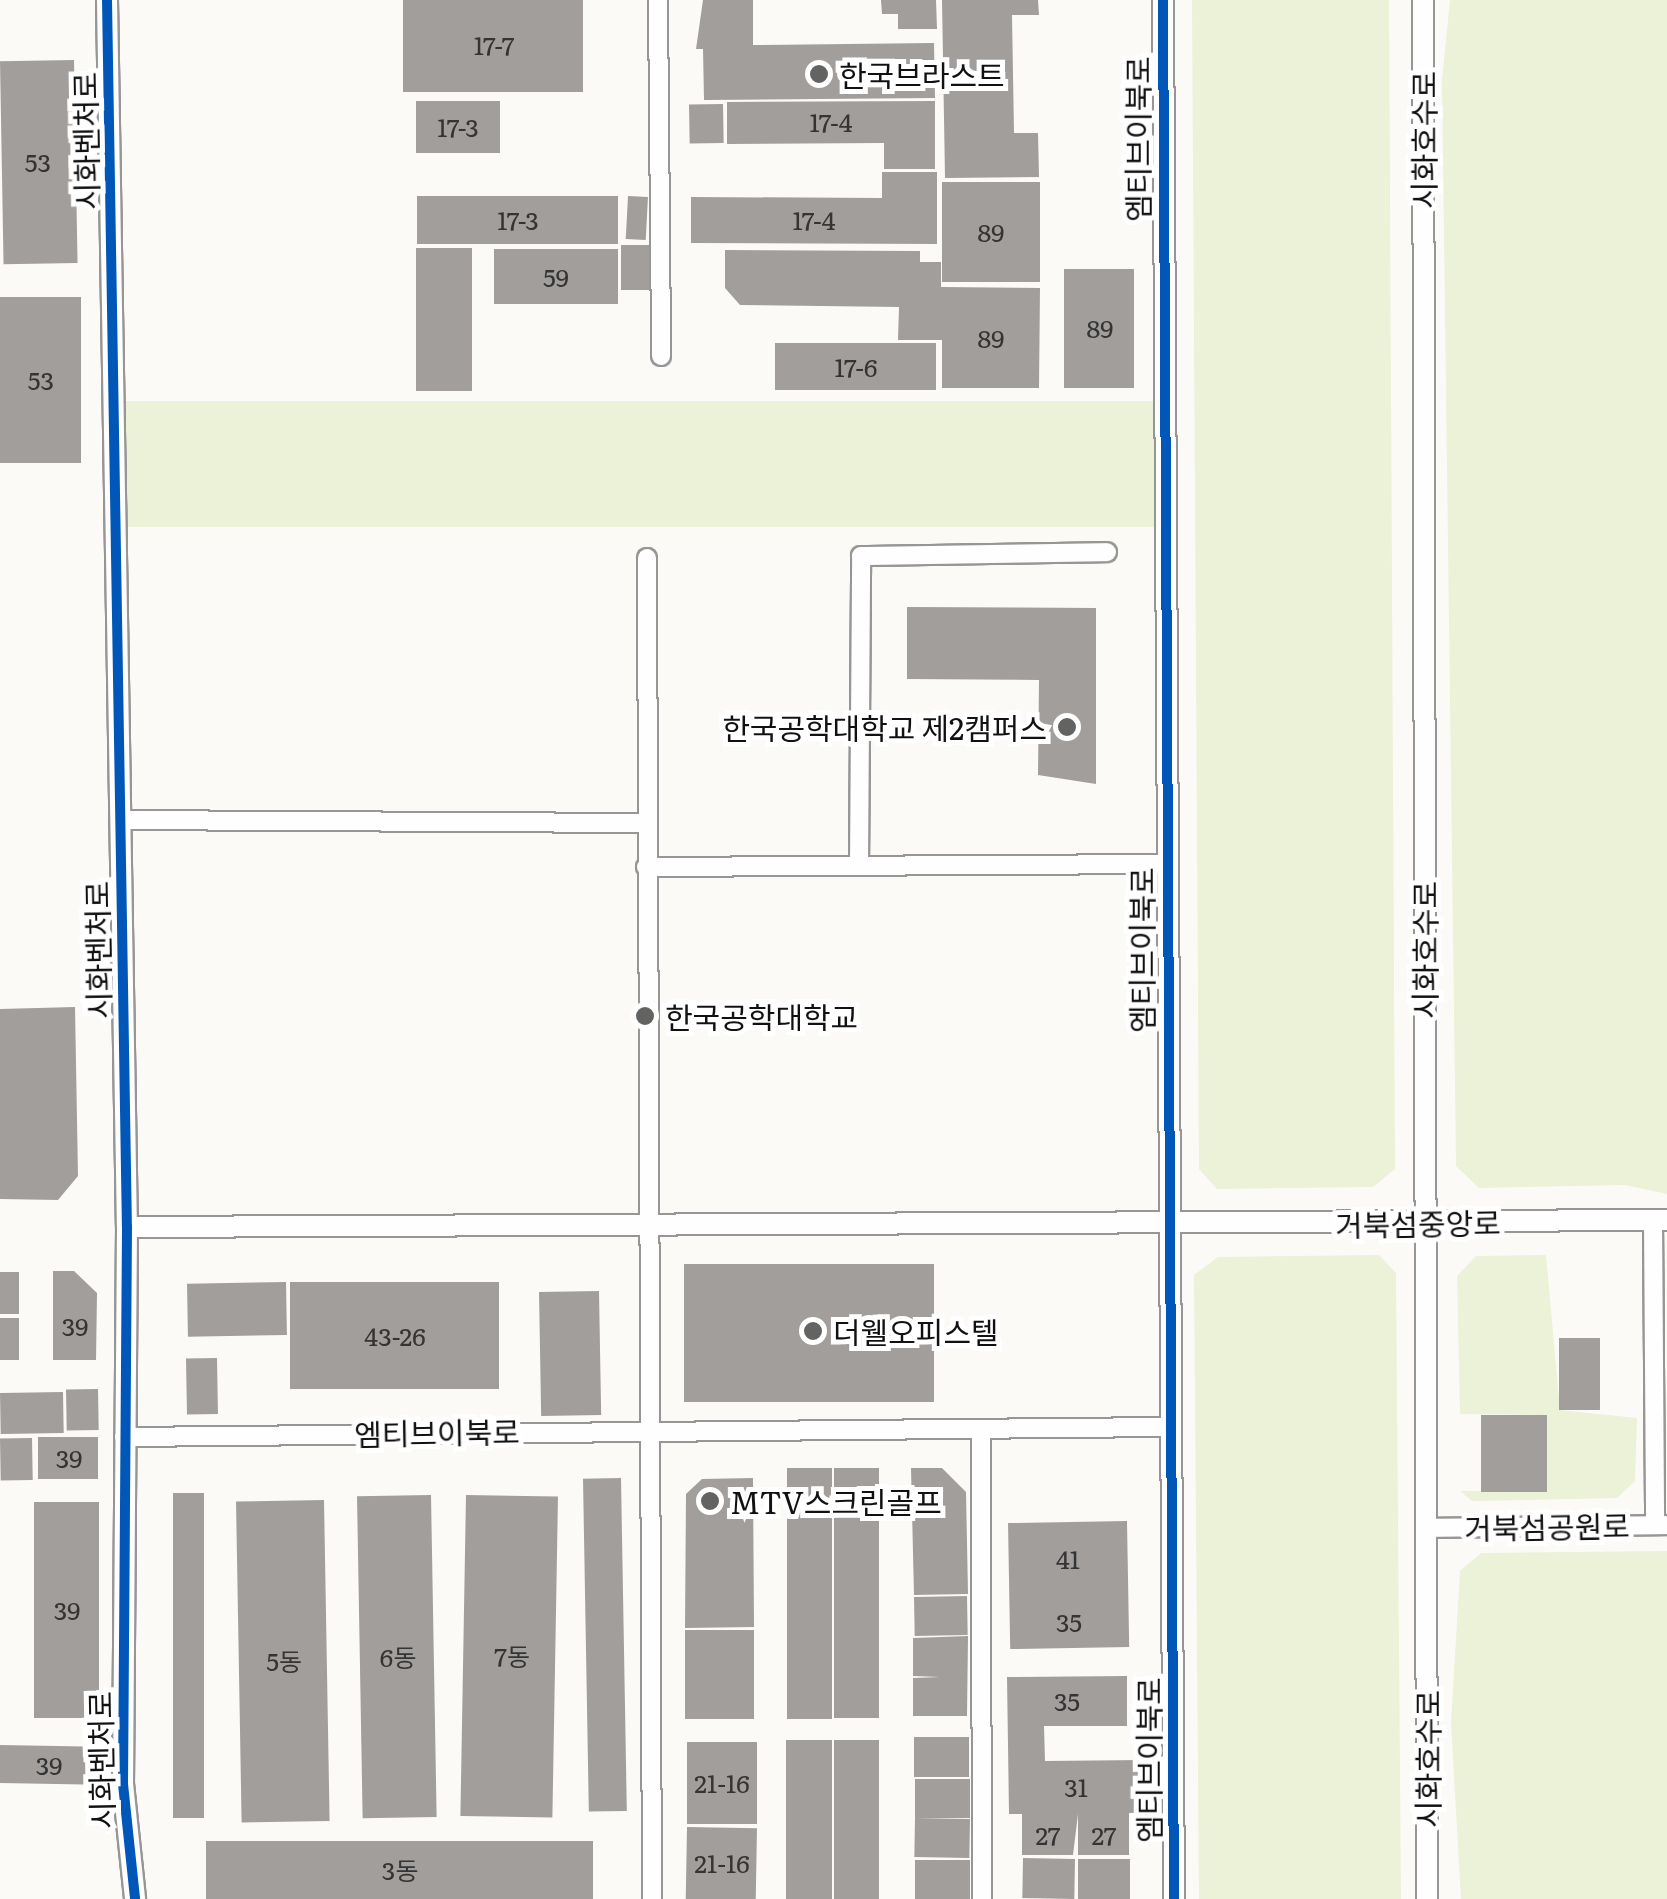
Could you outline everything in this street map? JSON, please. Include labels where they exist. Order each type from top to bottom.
[{"type":"street","name":"시화벤처로","points":[[107,0],[127,1228],[124,1828],[135,1899]]},
{"type":"street","points":[[658,0],[661,356]]},
{"type":"street","name":"엠티브이북로","points":[[1163,0],[1174,1899]]},
{"type":"street","name":"시화호수로","points":[[1422,0],[1427,1899]]},
{"type":"street","points":[[859,866],[861,556],[1107,552]]},
{"type":"street","points":[[647,558],[644,1226],[652,1899]]},
{"type":"street","points":[[120,820],[646,823]]},
{"type":"street","points":[[646,867],[1166,864]]},
{"type":"street","points":[[1660,1220],[1661,1524]]},
{"type":"street","name":"거북섬중앙로","points":[[1169,1227],[1660,1220]]},
{"type":"street","points":[[127,1228],[1169,1227]]},
{"type":"street","name":"엠티브이북로","points":[[124,1437],[648,1428],[1171,1427]]},
{"type":"street","points":[[980,1430],[982,1899]]},
{"type":"street","name":"거북섬공원로","points":[[1427,1528],[1661,1524]]},
{"type":"green space","points":[[1192,0],[1389,0],[1395,1169],[1373,1187],[1217,1189],[1199,1169]]},
{"type":"green space","points":[[1450,0],[1667,0],[1667,1194],[1625,1185],[1479,1188],[1456,1166],[1442,80]]},
{"type":"green space","points":[[115,401],[1162,401],[1162,527],[115,527]]},
{"type":"green space","points":[[1379,1255],[1396,1273],[1401,1899],[1199,1899],[1194,1275],[1218,1257]]},
{"type":"green space","points":[[1546,1255],[1560,1410],[1637,1418],[1635,1481],[1617,1498],[1472,1501],[1460,1491],[1546,1491],[1547,1415],[1460,1414],[1457,1276],[1476,1256]]},
{"type":"green space","points":[[1667,1551],[1667,1899],[1461,1899],[1451,1723],[1460,1571],[1481,1553]]},
{"type":"building","points":[[403,0],[583,0],[583,92],[403,92]]},
{"type":"building","name":"한국브라스트","points":[[703,0],[753,0],[753,45],[934,43],[935,98],[704,100],[703,49],[696,49]]},
{"type":"building","points":[[881,0],[936,0],[937,29],[898,29],[898,14],[882,14]]},
{"type":"building","points":[[942,0],[1038,0],[1039,15],[1012,15],[1014,133],[1038,133],[1039,177],[945,178]]},
{"type":"building","points":[[74,60],[78,263],[4,264],[0,61]]},
{"type":"building","points":[[416,101],[500,101],[500,153],[416,153]]},
{"type":"building","points":[[935,101],[935,169],[884,169],[884,143],[727,144],[727,102]]},
{"type":"building","points":[[723,104],[724,143],[690,144],[689,105]]},
{"type":"building","points":[[882,172],[937,172],[937,244],[691,243],[691,197],[882,198]]},
{"type":"building","points":[[942,182],[1040,182],[1040,282],[942,282]]},
{"type":"building","points":[[417,196],[618,196],[618,244],[417,244]]},
{"type":"building","points":[[628,196],[648,197],[646,240],[626,239]]},
{"type":"building","points":[[621,245],[654,245],[654,290],[621,290]]},
{"type":"building","points":[[416,248],[472,248],[472,391],[416,391]]},
{"type":"building","points":[[494,249],[618,249],[618,304],[494,304]]},
{"type":"building","points":[[725,250],[920,251],[920,262],[941,262],[941,287],[1040,288],[1039,388],[942,388],[942,340],[898,340],[899,307],[740,305],[725,288]]},
{"type":"building","points":[[1064,269],[1134,269],[1134,388],[1064,388]]},
{"type":"building","points":[[0,297],[81,297],[81,463],[0,463]]},
{"type":"building","points":[[775,343],[936,343],[936,390],[775,390]]},
{"type":"building","name":"한국공학대학교 제2캠퍼스","points":[[907,607],[1096,608],[1096,784],[1038,775],[1039,680],[907,679]]},
{"type":"building","points":[[75,1007],[78,1176],[58,1200],[0,1199],[0,1009]]},
{"type":"building","name":"더웰오피스텔","points":[[684,1264],[934,1264],[934,1402],[684,1402]]},
{"type":"building","points":[[53,1271],[74,1271],[97,1293],[96,1360],[53,1360]]},
{"type":"building","points":[[0,1272],[19,1272],[19,1314],[0,1314]]},
{"type":"building","points":[[286,1282],[287,1335],[188,1337],[187,1284]]},
{"type":"building","points":[[290,1282],[499,1282],[499,1389],[290,1389]]},
{"type":"building","points":[[599,1291],[601,1415],[541,1416],[539,1292]]},
{"type":"building","points":[[0,1318],[19,1318],[19,1360],[0,1360]]},
{"type":"building","points":[[1559,1338],[1600,1338],[1600,1410],[1559,1410]]},
{"type":"building","points":[[217,1358],[218,1414],[187,1415],[186,1359]]},
{"type":"building","points":[[98,1389],[99,1430],[67,1431],[66,1390]]},
{"type":"building","points":[[63,1392],[64,1433],[1,1434],[0,1393]]},
{"type":"building","points":[[1481,1415],[1547,1415],[1547,1492],[1481,1492]]},
{"type":"building","points":[[38,1437],[98,1437],[98,1479],[38,1479]]},
{"type":"building","points":[[32,1438],[33,1480],[1,1481],[0,1439]]},
{"type":"building","points":[[787,1468],[832,1468],[832,1719],[787,1719]]},
{"type":"building","points":[[834,1468],[879,1468],[879,1718],[834,1718]]},
{"type":"building","points":[[911,1468],[942,1468],[966,1492],[968,1594],[914,1595]]},
{"type":"building","points":[[621,1478],[627,1811],[589,1812],[583,1479]]},
{"type":"building","points":[[753,1478],[754,1627],[685,1628],[686,1494],[702,1479]]},
{"type":"building","points":[[173,1493],[204,1493],[204,1818],[173,1818]]},
{"type":"building","points":[[431,1495],[437,1817],[363,1818],[357,1496]]},
{"type":"building","points":[[466,1495],[558,1497],[552,1818],[460,1816]]},
{"type":"building","points":[[324,1500],[330,1821],[242,1822],[236,1502]]},
{"type":"building","points":[[34,1502],[99,1502],[99,1718],[34,1718]]},
{"type":"building","points":[[1127,1521],[1129,1647],[1010,1649],[1008,1523]]},
{"type":"building","points":[[967,1596],[968,1635],[915,1636],[914,1597]]},
{"type":"building","points":[[685,1630],[754,1630],[754,1719],[685,1719]]},
{"type":"building","points":[[968,1636],[967,1716],[913,1716],[913,1678],[940,1677],[913,1676],[913,1638]]},
{"type":"building","points":[[1127,1676],[1127,1726],[1044,1726],[1045,1761],[1143,1760],[1144,1813],[1129,1813],[1129,1855],[1078,1855],[1078,1814],[1073,1855],[1022,1855],[1022,1814],[1009,1814],[1007,1677]]},
{"type":"building","points":[[914,1737],[969,1737],[969,1777],[914,1777]]},
{"type":"building","points":[[786,1740],[832,1740],[832,1899],[786,1899]]},
{"type":"building","points":[[834,1740],[879,1740],[879,1899],[834,1899]]},
{"type":"building","points":[[687,1742],[757,1742],[757,1824],[687,1824]]},
{"type":"building","points":[[0,1745],[99,1747],[98,1785],[0,1783]]},
{"type":"building","points":[[915,1779],[970,1779],[970,1818],[915,1818]]},
{"type":"building","points":[[915,1818],[970,1819],[969,1858],[914,1857]]},
{"type":"building","points":[[687,1827],[757,1828],[756,1899],[686,1899]]},
{"type":"building","points":[[206,1841],[593,1841],[593,1899],[206,1899]]},
{"type":"building","points":[[1023,1858],[1075,1859],[1074,1899],[1022,1898]]},
{"type":"building","points":[[1078,1859],[1130,1859],[1130,1899],[1078,1899]]},
{"type":"building","points":[[915,1860],[970,1860],[970,1899],[915,1899]]},
{"type":"cycle path","points":[[107,0],[127,1227],[123,1784],[135,1899]]},
{"type":"cycle path","points":[[1163,0],[1174,1899]]},
{"type":"place","name":"한국브라스트","points":[[819,74]]},
{"type":"place","name":"한국공학대학교 제2캠퍼스","points":[[1067,727]]},
{"type":"place","name":"한국공학대학교","points":[[645,1016]]},
{"type":"place","name":"더웰오피스텔","points":[[813,1331]]},
{"type":"place","name":"MTV스크린골프","points":[[710,1501]]}]
